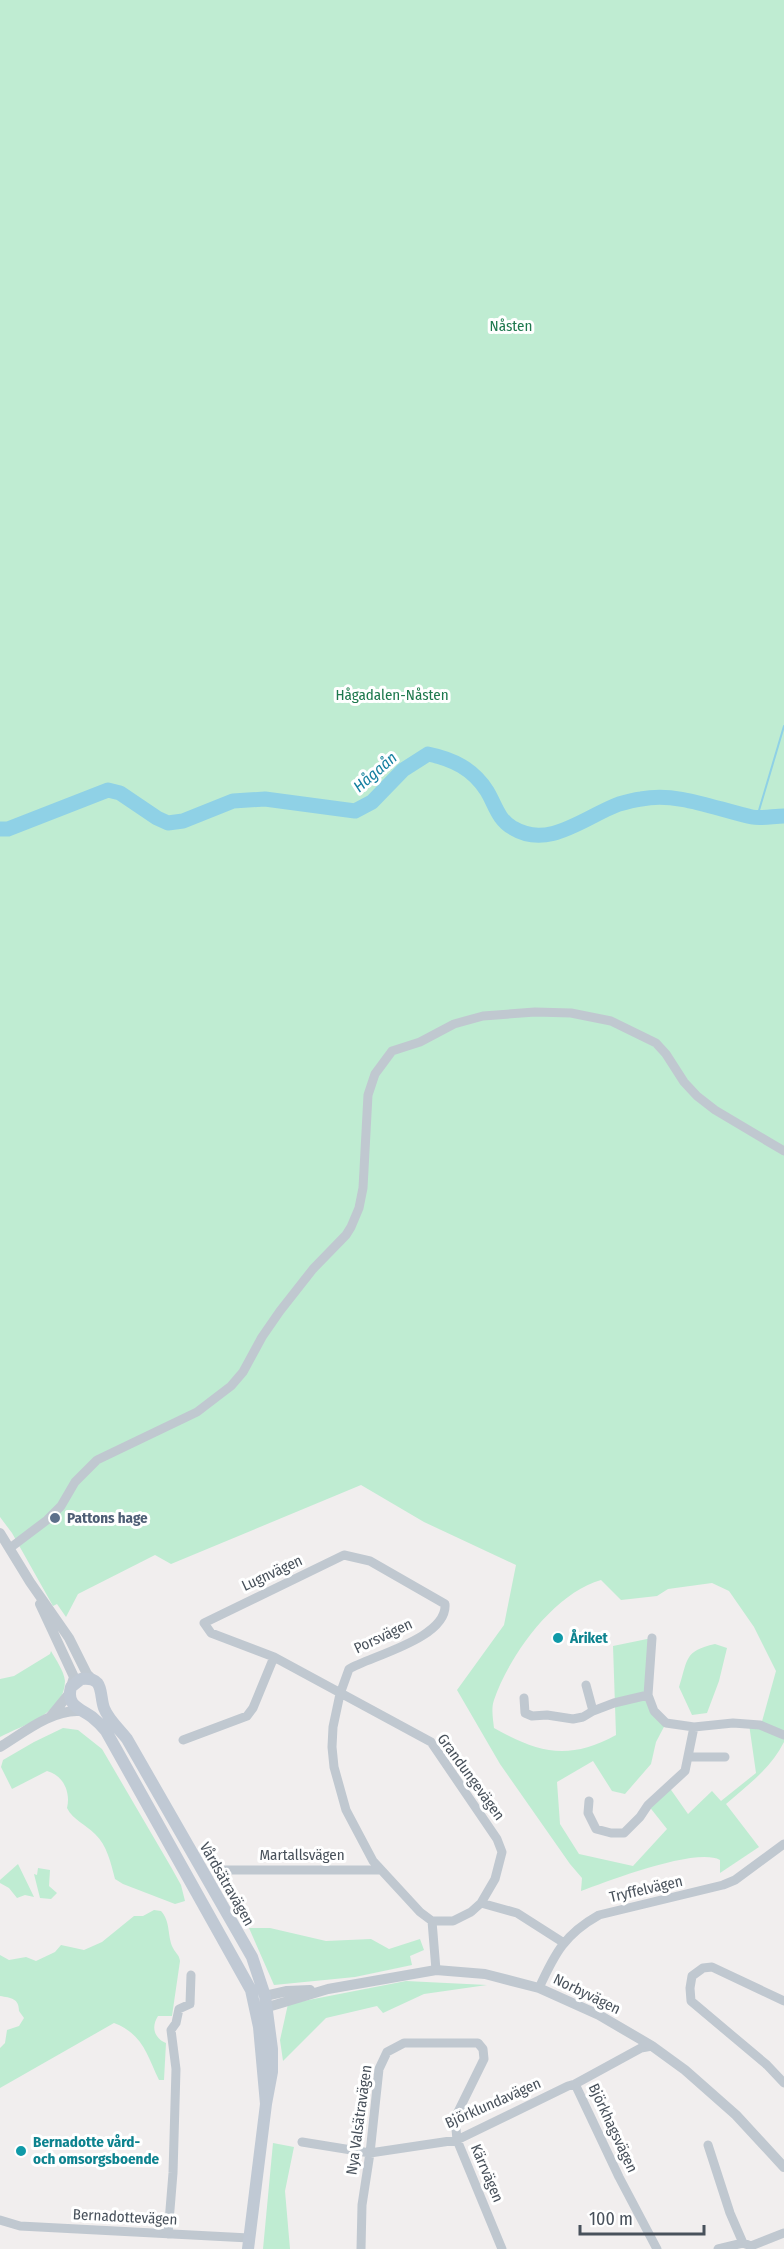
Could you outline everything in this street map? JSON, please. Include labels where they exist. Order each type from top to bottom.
[{"type":"main road","points":[[81,1679],[93,1680],[99,1685],[103,1696],[99,1706],[83,1712],[74,1706],[70,1691],[81,1679]]},
{"type":"main road","name":"Vårdsätravägen","points":[[103,1696],[104,1708],[128,1739],[252,1957],[272,2072],[249,2244]]},
{"type":"main road","name":"Vårdsätravägen","points":[[83,1712],[106,1731],[260,2003]]},
{"type":"street","points":[[10,1548],[61,1506],[75,1482],[97,1460],[197,1412],[231,1386],[243,1372],[262,1337],[280,1311],[313,1269],[351,1227],[359,1208],[363,1188],[368,1095],[375,1074],[392,1051],[420,1042],[453,1024],[483,1016],[535,1012],[571,1013],[611,1021],[656,1043],[697,1096],[715,1110],[784,1151]]},
{"type":"street","points":[[0,1533],[30,1582],[69,1638],[87,1674],[93,1680]]},
{"type":"street","name":"Lugnvägen","points":[[204,1623],[344,1555],[354,1556]]},
{"type":"street","name":"Porsvägen","points":[[340,1694],[349,1669],[363,1661],[382,1656],[415,1642],[437,1623],[445,1610],[445,1604],[432,1595],[370,1561],[354,1556]]},
{"type":"street","points":[[30,1582],[74,1677],[70,1691],[58,1710],[49,1719]]},
{"type":"street","name":"Grandungevägen","points":[[204,1623],[211,1633],[274,1657],[432,1742],[497,1839],[502,1852],[495,1879],[481,1903],[471,1912],[453,1921],[432,1921]]},
{"type":"street","points":[[652,1638],[648,1695],[654,1711],[666,1723],[694,1727],[733,1723],[760,1725],[784,1736]]},
{"type":"street","points":[[183,1740],[247,1716],[253,1708],[274,1657]]},
{"type":"street","points":[[585,1685],[593,1711]]},
{"type":"street","points":[[340,1694],[333,1727],[332,1747],[334,1767],[350,1819],[366,1851],[381,1870],[432,1921],[436,1970]]},
{"type":"street","points":[[524,1698],[525,1713],[532,1716],[547,1715],[573,1719],[614,1703],[648,1695]]},
{"type":"street","points":[[0,1747],[49,1719],[71,1710],[83,1712]]},
{"type":"street","points":[[589,1801],[588,1813],[596,1829],[611,1833],[624,1833],[648,1805],[685,1771],[694,1727]]},
{"type":"street","points":[[689,1757],[725,1757]]},
{"type":"street","name":"Tryffelvägen","points":[[539,1988],[564,1943],[575,1930],[599,1915],[710,1889],[731,1881],[784,1844]]},
{"type":"street","name":"Martallsvägen","points":[[223,1870],[381,1870]]},
{"type":"street","points":[[481,1903],[517,1913],[564,1943]]},
{"type":"street","points":[[784,2001],[712,1967],[704,1968],[692,1976],[691,2001],[767,2065],[784,2083]]},
{"type":"street","name":"Norbyvägen","points":[[260,2003],[436,1970],[485,1974],[539,1988],[599,2015],[652,2046],[711,2091],[784,2167]]},
{"type":"street","points":[[168,2234],[173,2173],[176,2069],[171,2030],[176,2023],[178,2009],[190,2004],[191,1975]]},
{"type":"street","name":"Nya Valsätravägen","points":[[361,2249],[362,2205],[379,2069],[387,2052],[404,2043],[477,2043]]},
{"type":"street","name":"Kärrvägen","points":[[477,2043],[483,2049],[484,2059],[455,2118],[457,2140],[502,2249]]},
{"type":"street","name":"Björklundavägen","points":[[302,2142],[370,2153],[457,2140],[575,2084],[641,2048],[652,2046]]},
{"type":"street","name":"Björkhagsvägen","points":[[575,2084],[619,2177],[657,2249]]},
{"type":"street","points":[[708,2145],[730,2213],[749,2246]]},
{"type":"street","name":"Bernadottevägen","points":[[0,2220],[20,2226],[168,2234],[249,2244]]},
{"type":"street","points":[[718,2249],[749,2246],[784,2233]]},
{"type":"green space","name":"Hågadalen-Nåsten","points":[[0,0],[784,0],[784,1742],[766,1768],[726,1804],[759,1847],[720,1873],[720,1860],[708,1857],[692,1858],[631,1873],[581,1891],[582,1878],[500,1764],[457,1690],[504,1625],[516,1565],[424,1522],[361,1485],[171,1564],[155,1555],[78,1594],[66,1617],[57,1604],[53,1606],[12,1533],[0,1517]],"holes":[[[601,1580],[621,1600],[657,1596],[668,1589],[712,1583],[729,1591],[754,1627],[776,1671],[761,1725],[749,1724],[756,1773],[721,1801],[712,1791],[688,1814],[669,1787],[648,1805],[667,1829],[633,1866],[579,1854],[560,1824],[557,1782],[593,1761],[612,1791],[625,1794],[651,1764],[656,1742],[666,1723],[648,1695],[652,1638],[613,1646],[616,1735],[583,1748],[554,1751],[525,1743],[494,1728],[492,1714],[494,1700],[510,1665],[535,1628],[550,1612],[584,1587]]]},
{"type":"green space","points":[[715,1644],[727,1648],[719,1681],[707,1713],[692,1715],[679,1687],[686,1663],[692,1653]]},
{"type":"green space","points":[[51,1651],[65,1681],[58,1702],[41,1717],[0,1737],[0,1679],[14,1676],[50,1654]]},
{"type":"green space","points":[[63,1728],[78,1730],[102,1749],[181,1885],[185,1901],[175,1904],[115,1879],[103,1844],[67,1808],[67,1790],[53,1773],[47,1771],[12,1789],[1,1767],[3,1760]]},
{"type":"green space","points":[[18,1864],[34,1897],[25,1895],[17,1898],[9,1888],[0,1883],[0,1880]]},
{"type":"green space","points":[[38,1868],[50,1870],[49,1886],[57,1893],[51,1899],[40,1898],[34,1874],[37,1875]]},
{"type":"green space","points":[[154,1910],[161,1911],[164,1915],[171,1943],[180,1961],[172,2016],[158,2016],[154,2028],[156,2035],[166,2043],[164,2080],[159,2080],[138,2039],[114,2023],[0,2088],[0,2048],[5,2043],[7,2030],[19,2026],[24,2018],[16,2001],[0,1996],[0,1955],[9,1960],[26,1957],[36,1961],[55,1952],[61,1945],[84,1950],[102,1942],[134,1916],[143,1916]]},
{"type":"green space","points":[[249,1928],[270,1928],[326,1941],[371,1939],[389,1949],[420,1939],[424,1950],[410,1956],[412,1965],[355,1977],[274,1985]]},
{"type":"green space","points":[[406,1981],[487,1985],[424,1994],[383,2013],[377,2006],[326,2018],[283,2061],[280,2040],[288,2004]]},
{"type":"green space","points":[[273,2143],[294,2147],[285,2191],[290,2249],[263,2249]]},
{"type":"waterway","points":[[757,817],[784,726]]},
{"type":"waterway","name":"Hågaån","points":[[0,829],[8,829],[108,790],[120,793],[168,823],[183,821],[233,801],[248,800],[265,799],[355,811],[372,802],[403,770],[428,754],[454,762],[469,771],[487,791],[504,821],[527,834],[554,833],[619,804],[655,797],[697,802],[752,817],[784,816]]},
{"type":"place","name":"Pattons hage","points":[[55,1518]]},
{"type":"place","name":"Åriket","points":[[558,1638]]},
{"type":"place","name":"Bernadotte vård- och omsorgsboende","points":[[21,2151]]},
{"type":"park label","name":"Nåsten","points":[[511,326]]}]
